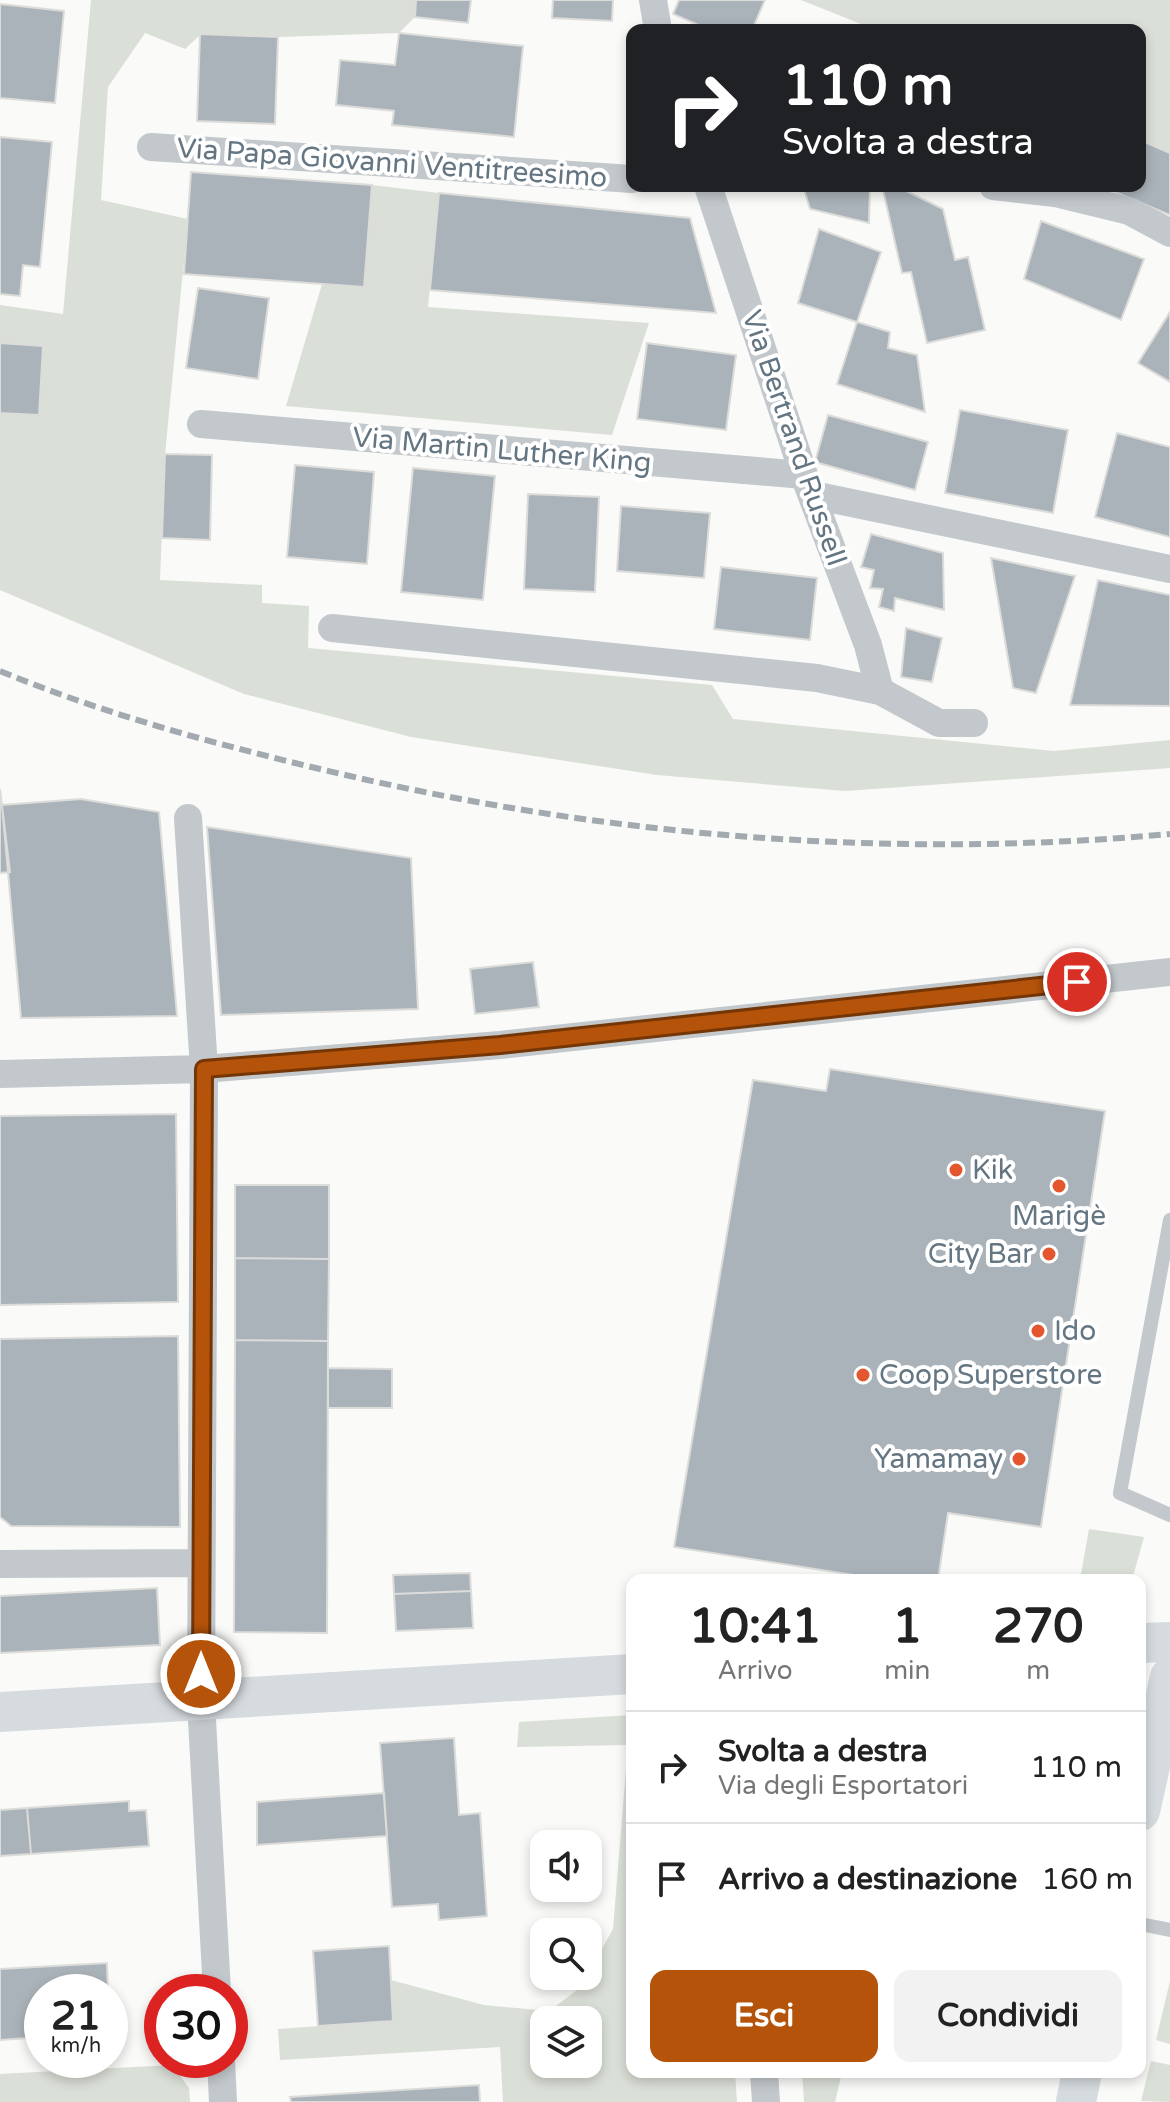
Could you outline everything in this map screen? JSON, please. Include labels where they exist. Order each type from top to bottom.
[{"type":"main road","points":[[1146,1643],[1170,1642]]},
{"type":"main road","points":[[0,1712],[626,1674]]},
{"type":"main road","points":[[1146,1758],[1170,1677]]},
{"type":"street","points":[[653,0],[657,24]]},
{"type":"street","name":"Via Papa Giovanni Ventitreesimo","points":[[151,147],[626,179]]},
{"type":"street","name":"Via Bertrand Russell","points":[[710,192],[808,485],[868,645],[880,691]]},
{"type":"street","points":[[1046,192],[1129,211],[1170,233]]},
{"type":"street","name":"Via Martin Luther King","points":[[201,424],[808,485],[1170,569]]},
{"type":"street","points":[[332,628],[817,678],[880,691],[939,723],[974,723]]},
{"type":"street","points":[[188,818],[204,1069],[201,1702],[216,1974]]},
{"type":"street","points":[[0,1074],[204,1069],[500,1045],[1170,972]]},
{"type":"street","points":[[0,1564],[201,1563]]},
{"type":"street","points":[[222,2078],[223,2102]]},
{"type":"street","points":[[764,2078],[766,2102]]},
{"type":"lane","points":[[1170,1220],[1120,1493],[1170,1515]]},
{"type":"lane","points":[[1146,1925],[1170,1930]]},
{"type":"shaded area","points":[[91,0],[416,0],[415,17],[399,33],[278,37],[201,34],[185,49],[145,33],[108,87],[101,200],[188,219],[165,454],[160,580],[262,585],[262,603],[309,606],[308,648],[712,685],[733,719],[1054,751],[1170,740],[1170,768],[845,791],[657,775],[411,737],[244,694],[0,590],[0,305],[63,314]]},
{"type":"shaded area","points":[[801,0],[1170,0],[1170,153],[1146,143],[1146,24],[861,24]]},
{"type":"shaded area","points":[[372,185],[439,193],[428,307],[649,323],[612,435],[286,406],[322,284],[364,287]]},
{"type":"shaded area","points":[[1089,1529],[1144,1537],[1134,1574],[1081,1574]]},
{"type":"shaded area","points":[[626,1715],[626,1745],[517,1747],[519,1722]]},
{"type":"shaded area","points":[[626,1770],[626,2078],[735,2078],[737,2102],[503,2102],[500,2047],[280,2060],[278,2029],[393,2021],[391,1980],[484,2005],[530,2009],[530,2078],[602,2078],[602,2006],[556,2006],[577,1990],[602,1990],[602,1949],[613,1929]]},
{"type":"shaded area","points":[[1170,1981],[1170,2044],[1156,2040]]},
{"type":"shaded area","points":[[1151,2061],[1170,2065],[1170,2102],[1141,2101]]},
{"type":"shaded area","points":[[144,2066],[144,2078],[182,2078],[189,2088],[190,2102],[0,2102],[0,2074],[24,2073],[24,2078],[128,2078],[128,2067]]},
{"type":"shaded area","points":[[802,2078],[841,2078],[835,2102],[804,2102]]},
{"type":"building","points":[[416,0],[471,0],[468,23],[415,17]]},
{"type":"building","points":[[553,0],[613,0],[612,21],[552,18]]},
{"type":"building","points":[[679,0],[765,0],[755,24],[696,24],[673,14]]},
{"type":"building","points":[[0,4],[64,11],[55,103],[0,98]]},
{"type":"building","points":[[399,33],[523,46],[514,137],[392,125],[394,111],[336,105],[340,60],[395,65]]},
{"type":"building","points":[[200,34],[278,37],[275,124],[197,121]]},
{"type":"building","points":[[0,137],[52,142],[40,267],[23,265],[20,296],[0,294]]},
{"type":"building","points":[[1146,143],[1170,153],[1170,215],[1115,192],[1146,192]]},
{"type":"building","points":[[191,172],[372,185],[364,287],[184,274]]},
{"type":"building","points":[[805,192],[870,192],[869,223],[810,209]]},
{"type":"building","points":[[883,192],[908,192],[943,209],[955,260],[968,257],[985,330],[927,343],[911,272],[902,273]]},
{"type":"building","points":[[439,193],[690,218],[716,313],[430,290]]},
{"type":"building","points":[[1041,221],[1144,259],[1121,320],[1024,279]]},
{"type":"building","points":[[819,229],[881,252],[857,322],[798,303]]},
{"type":"building","points":[[198,288],[269,298],[258,379],[186,368]]},
{"type":"building","points":[[1170,312],[1170,382],[1138,363]]},
{"type":"building","points":[[857,322],[890,332],[888,348],[917,355],[925,412],[837,384]]},
{"type":"building","points":[[0,343],[43,346],[39,415],[0,413]]},
{"type":"building","points":[[647,343],[736,355],[726,430],[637,419]]},
{"type":"building","points":[[960,410],[1068,430],[1053,513],[945,493]]},
{"type":"building","points":[[828,415],[928,442],[915,490],[815,462]]},
{"type":"building","points":[[1117,433],[1170,447],[1170,537],[1095,517]]},
{"type":"building","points":[[165,454],[212,455],[210,540],[162,538]]},
{"type":"building","points":[[295,465],[374,472],[367,564],[287,557]]},
{"type":"building","points":[[413,468],[495,476],[483,600],[401,592]]},
{"type":"building","points":[[528,494],[599,497],[595,592],[524,589]]},
{"type":"building","points":[[621,506],[710,513],[704,578],[617,571]]},
{"type":"building","points":[[871,534],[943,553],[944,610],[895,598],[894,611],[879,607],[883,589],[870,588],[874,570],[861,567]]},
{"type":"building","points":[[991,558],[1075,576],[1036,693],[1013,688]]},
{"type":"building","points":[[721,567],[817,578],[810,640],[714,629]]},
{"type":"building","points":[[1098,580],[1170,595],[1170,706],[1070,705]]},
{"type":"building","points":[[906,628],[942,638],[932,682],[901,677]]},
{"type":"building","points":[[0,789],[10,872],[0,873]]},
{"type":"building","points":[[81,799],[159,812],[177,1016],[21,1018],[2,805]]},
{"type":"building","points":[[207,827],[411,858],[418,1009],[221,1015]]},
{"type":"building","points":[[533,962],[539,1007],[475,1014],[470,969]]},
{"type":"building","points":[[830,1069],[1105,1111],[1041,1527],[948,1513],[939,1574],[847,1574],[674,1547],[753,1080],[826,1091]]},
{"type":"building","points":[[176,1114],[178,1302],[0,1305],[0,1116]]},
{"type":"building","points":[[235,1185],[329,1185],[329,1259],[235,1258]]},
{"type":"building","points":[[235,1258],[329,1259],[328,1341],[235,1340]]},
{"type":"building","points":[[178,1336],[180,1527],[11,1526],[0,1517],[0,1339]]},
{"type":"building","points":[[235,1340],[328,1341],[327,1633],[234,1632]]},
{"type":"building","points":[[328,1368],[392,1369],[392,1408],[328,1408]]},
{"type":"building","points":[[470,1573],[471,1591],[394,1594],[393,1575]]},
{"type":"building","points":[[157,1588],[160,1645],[0,1653],[0,1596]]},
{"type":"building","points":[[471,1591],[473,1628],[396,1631],[394,1594]]},
{"type":"building","points":[[454,1738],[459,1815],[480,1813],[487,1916],[439,1920],[438,1904],[392,1907],[380,1743]]},
{"type":"building","points":[[384,1793],[387,1836],[257,1845],[257,1802]]},
{"type":"building","points":[[129,1801],[129,1811],[146,1810],[149,1846],[31,1854],[27,1808]]},
{"type":"building","points":[[27,1808],[31,1854],[0,1856],[0,1810]]},
{"type":"building","points":[[389,1946],[393,2021],[318,2026],[313,1951]]},
{"type":"building","points":[[107,1963],[107,1974],[24,1974],[24,2038],[0,2040],[0,1969]]},
{"type":"building","points":[[479,2085],[480,2102],[291,2102],[290,2097]]},
{"type":"railway","points":[[0,671],[119,714],[242,750],[428,793],[533,812],[638,826],[850,843],[957,844],[1170,834]]},
{"type":"place","name":"Kik","points":[[956,1170]]},
{"type":"place","name":"Marigè","points":[[1059,1186]]},
{"type":"place","name":"City Bar","points":[[1049,1254]]},
{"type":"place","name":"Ido","points":[[1038,1331]]},
{"type":"place","name":"Coop Superstore","points":[[863,1375]]},
{"type":"place","name":"Yamamay","points":[[1019,1459]]},
{"type":"route","points":[[201,1674],[204,1069],[500,1045],[1077,982]]}]
